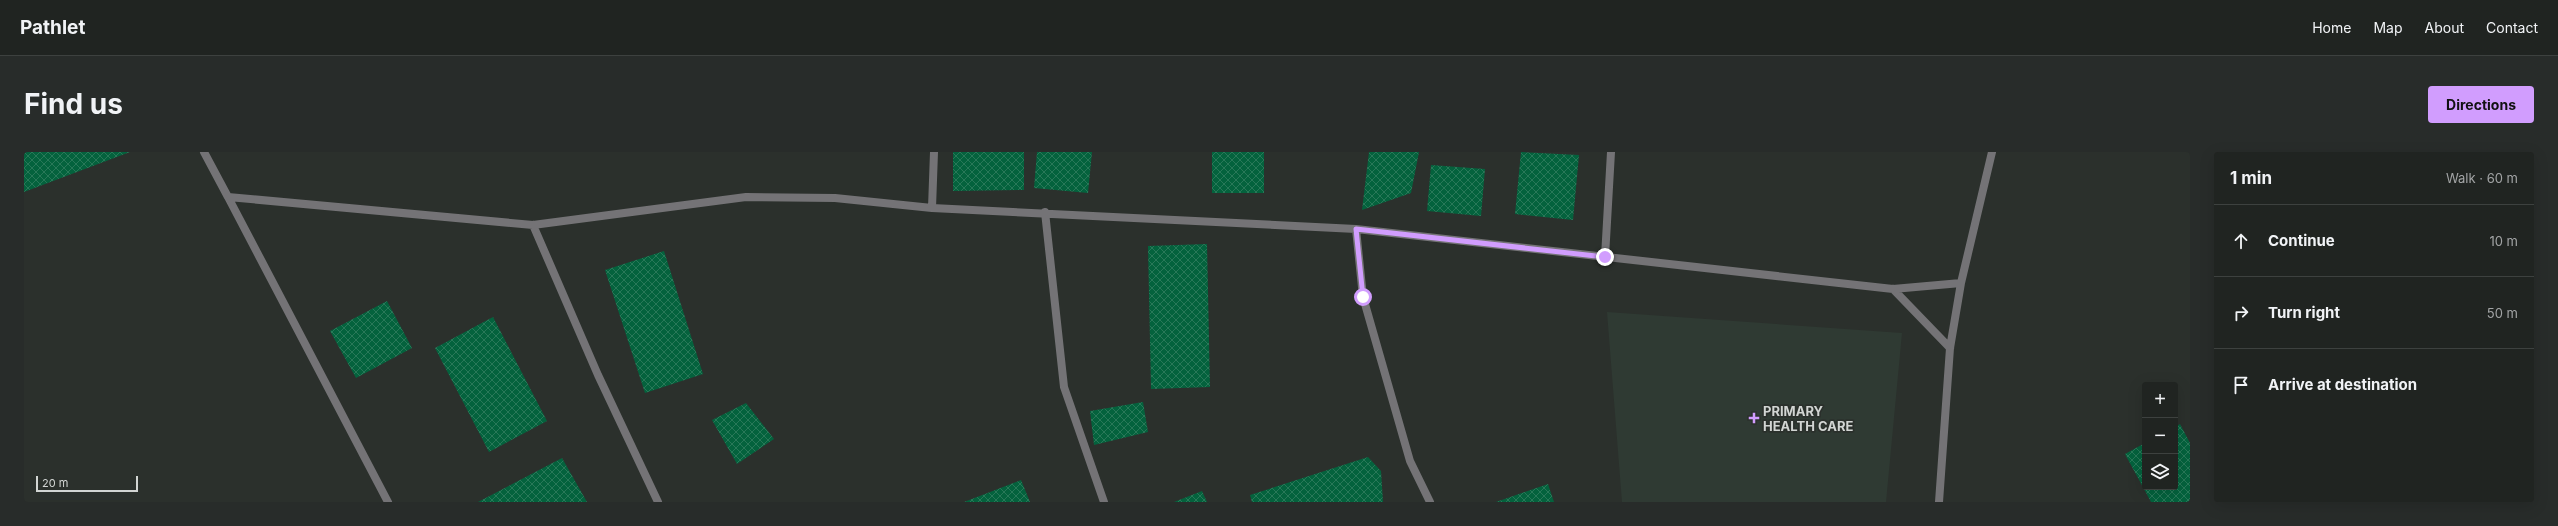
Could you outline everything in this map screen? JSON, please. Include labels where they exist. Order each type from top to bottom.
[{"type":"street","points":[[204,152],[388,502]]},
{"type":"street","points":[[932,208],[934,152]]},
{"type":"street","points":[[1605,257],[1611,152]]},
{"type":"street","points":[[1939,502],[1950,348],[1962,283],[1992,152]]},
{"type":"street","points":[[228,197],[533,226],[746,197],[835,198],[932,208],[1045,212],[1356,229],[1893,289],[1962,283]]},
{"type":"street","points":[[1045,212],[1064,387],[1104,502]]},
{"type":"street","points":[[533,226],[598,375],[658,502]]},
{"type":"street","points":[[1356,229],[1363,297],[1410,461],[1430,502]]},
{"type":"street","points":[[1893,289],[1950,348]]},
{"type":"shaded area","name":"PRIMARY HEALTH CARE","points":[[1607,312],[1902,333],[1886,502],[1622,502]]},
{"type":"building","points":[[24,152],[130,152],[24,192]]},
{"type":"building","points":[[953,152],[1024,152],[1024,190],[953,191]]},
{"type":"building","points":[[1037,152],[1092,152],[1088,193],[1034,188]]},
{"type":"building","points":[[1212,152],[1264,152],[1264,193],[1212,193]]},
{"type":"building","points":[[1369,152],[1419,152],[1411,193],[1362,210]]},
{"type":"building","points":[[1521,152],[1579,155],[1573,220],[1515,214]]},
{"type":"building","points":[[1431,165],[1485,169],[1481,216],[1427,211]]},
{"type":"building","points":[[1207,244],[1210,387],[1151,389],[1148,246]]},
{"type":"building","points":[[664,251],[703,374],[645,393],[605,270]]},
{"type":"building","points":[[387,301],[412,348],[356,378],[330,331]]},
{"type":"building","points":[[493,317],[547,421],[489,452],[435,348]]},
{"type":"building","points":[[1143,402],[1148,432],[1094,445],[1090,411]]},
{"type":"building","points":[[746,403],[774,439],[737,464],[712,420]]},
{"type":"building","points":[[2180,424],[2190,443],[2190,502],[2151,502],[2144,490],[2178,490],[2178,425]]},
{"type":"building","points":[[2142,445],[2142,485],[2125,454]]},
{"type":"building","points":[[1368,457],[1381,471],[1383,502],[1252,502],[1250,495]]},
{"type":"building","points":[[562,458],[587,502],[478,502]]},
{"type":"building","points":[[1021,480],[1030,502],[964,502]]},
{"type":"building","points":[[1548,484],[1554,502],[1496,502]]},
{"type":"building","points":[[1202,491],[1207,502],[1174,502]]},
{"type":"place","name":"PRIMARY HEALTH CARE","points":[[1754,418]]},
{"type":"route","points":[[1363,297],[1356,229],[1605,257]]}]
